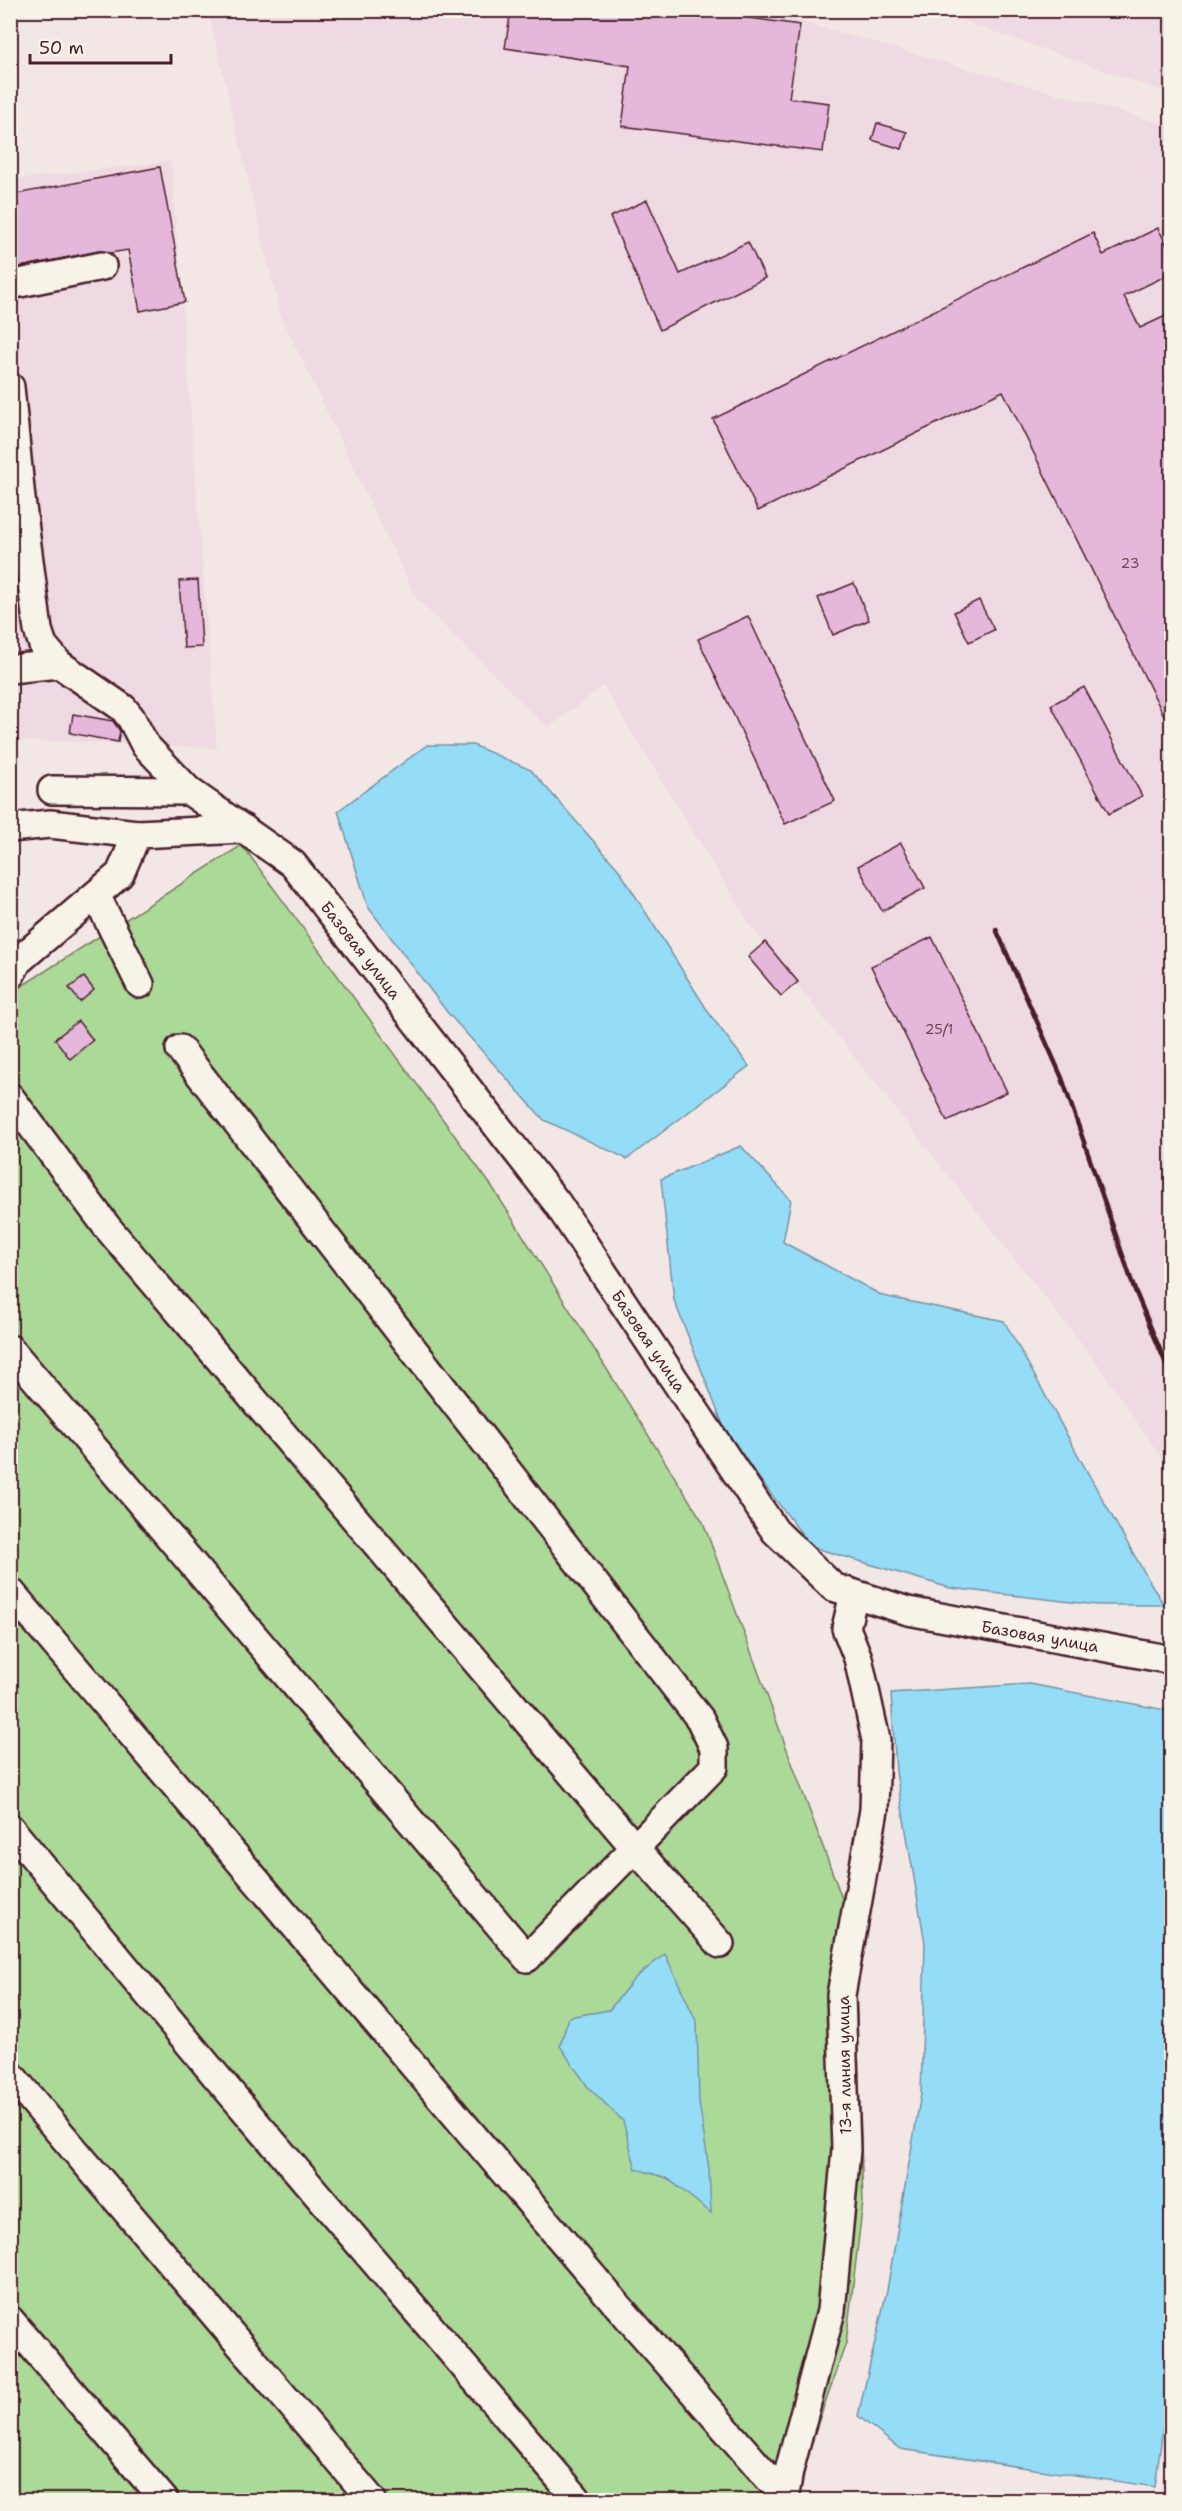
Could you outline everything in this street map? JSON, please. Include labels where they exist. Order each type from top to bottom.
[{"type":"street","points":[[10,285],[102,266]]},
{"type":"street","name":"Базовая улица","points":[[10,387],[38,630],[43,645],[59,664],[123,708],[131,718],[145,746],[189,791],[293,864],[557,1203],[775,1531],[833,1587],[854,1594],[908,1611],[1172,1660]]},
{"type":"street","points":[[10,669],[59,664]]},
{"type":"street","points":[[52,790],[189,791]]},
{"type":"street","points":[[10,828],[50,824],[137,834],[244,829]]},
{"type":"street","points":[[13,967],[120,874],[137,834]]},
{"type":"street","points":[[96,894],[140,984]]},
{"type":"street","points":[[10,1349],[527,1958],[714,1767],[714,1748],[700,1719],[180,1049]]},
{"type":"street","points":[[10,1097],[107,1227],[634,1847],[720,1944]]},
{"type":"street","points":[[10,1592],[784,2498]]},
{"type":"street","name":"13-я линия улица","points":[[784,2498],[831,2311],[846,2150],[841,1995],[873,1810],[876,1740],[858,1658],[846,1628],[854,1594]]},
{"type":"street","points":[[10,1828],[216,2076],[578,2500]]},
{"type":"street","points":[[10,2074],[372,2500]]},
{"type":"street","points":[[10,2320],[164,2500]]},
{"type":"shaded area","points":[[208,11],[763,11],[1171,126],[1171,1472],[1097,1363],[753,929],[603,686],[548,728],[416,598],[280,314]]},
{"type":"shaded area","points":[[935,11],[1171,11],[1171,94]]},
{"type":"shaded area","points":[[171,161],[217,748],[11,740],[11,180]]},
{"type":"green space","points":[[242,845],[493,1188],[703,1522],[854,1931],[863,2202],[846,2343],[803,2466],[787,2500],[11,2500],[11,993]]},
{"type":"water","points":[[427,745],[473,745],[531,770],[619,870],[711,1016],[749,1066],[627,1159],[544,1120],[447,1012],[368,907],[338,811]]},
{"type":"water","points":[[741,1146],[791,1200],[783,1242],[883,1296],[1004,1321],[1164,1605],[1097,1605],[950,1588],[812,1547],[728,1438],[674,1300],[661,1179]]},
{"type":"water","points":[[1030,1684],[1171,1711],[1172,2361],[1155,2487],[900,2449],[858,2416],[887,2290],[921,2094],[925,1943],[896,1772],[891,1693]]},
{"type":"water","points":[[665,1954],[697,2023],[699,2102],[709,2169],[711,2213],[667,2178],[636,2169],[623,2121],[588,2087],[560,2046],[569,2017],[609,2010],[634,1979]]},
{"type":"building","points":[[511,10],[692,10],[800,25],[789,98],[829,103],[823,152],[622,126],[630,66],[505,48]]},
{"type":"building","points":[[877,123],[907,132],[902,149],[872,140]]},
{"type":"building","points":[[160,167],[185,302],[140,311],[128,250],[110,253],[99,251],[10,269],[10,195]]},
{"type":"building","points":[[647,200],[680,274],[748,242],[765,278],[660,330],[610,217]]},
{"type":"building","points":[[1158,228],[1172,255],[1172,273],[1124,296],[1140,328],[1172,313],[1172,732],[1003,391],[758,511],[713,419],[1093,233],[1103,255]]},
{"type":"building","points":[[198,580],[202,647],[184,648],[179,581]]},
{"type":"building","points":[[854,583],[869,620],[833,635],[818,598]]},
{"type":"building","points":[[979,600],[994,630],[969,642],[954,612]]},
{"type":"building","points":[[748,616],[835,801],[785,824],[698,639]]},
{"type":"building","points":[[1084,687],[1142,796],[1109,814],[1051,705]]},
{"type":"building","points":[[73,714],[113,721],[120,731],[118,742],[70,733]]},
{"type":"building","points":[[901,843],[925,888],[882,911],[858,866]]},
{"type":"building","points":[[932,937],[1007,1092],[947,1121],[871,966]]},
{"type":"building","points":[[765,942],[798,982],[781,996],[748,957]]},
{"type":"building","points":[[84,977],[94,990],[80,1002],[69,988]]},
{"type":"building","points":[[78,1021],[93,1040],[70,1059],[55,1039]]},
{"type":"railway","points":[[996,929],[1062,1078],[1134,1288],[1172,1378]]}]
